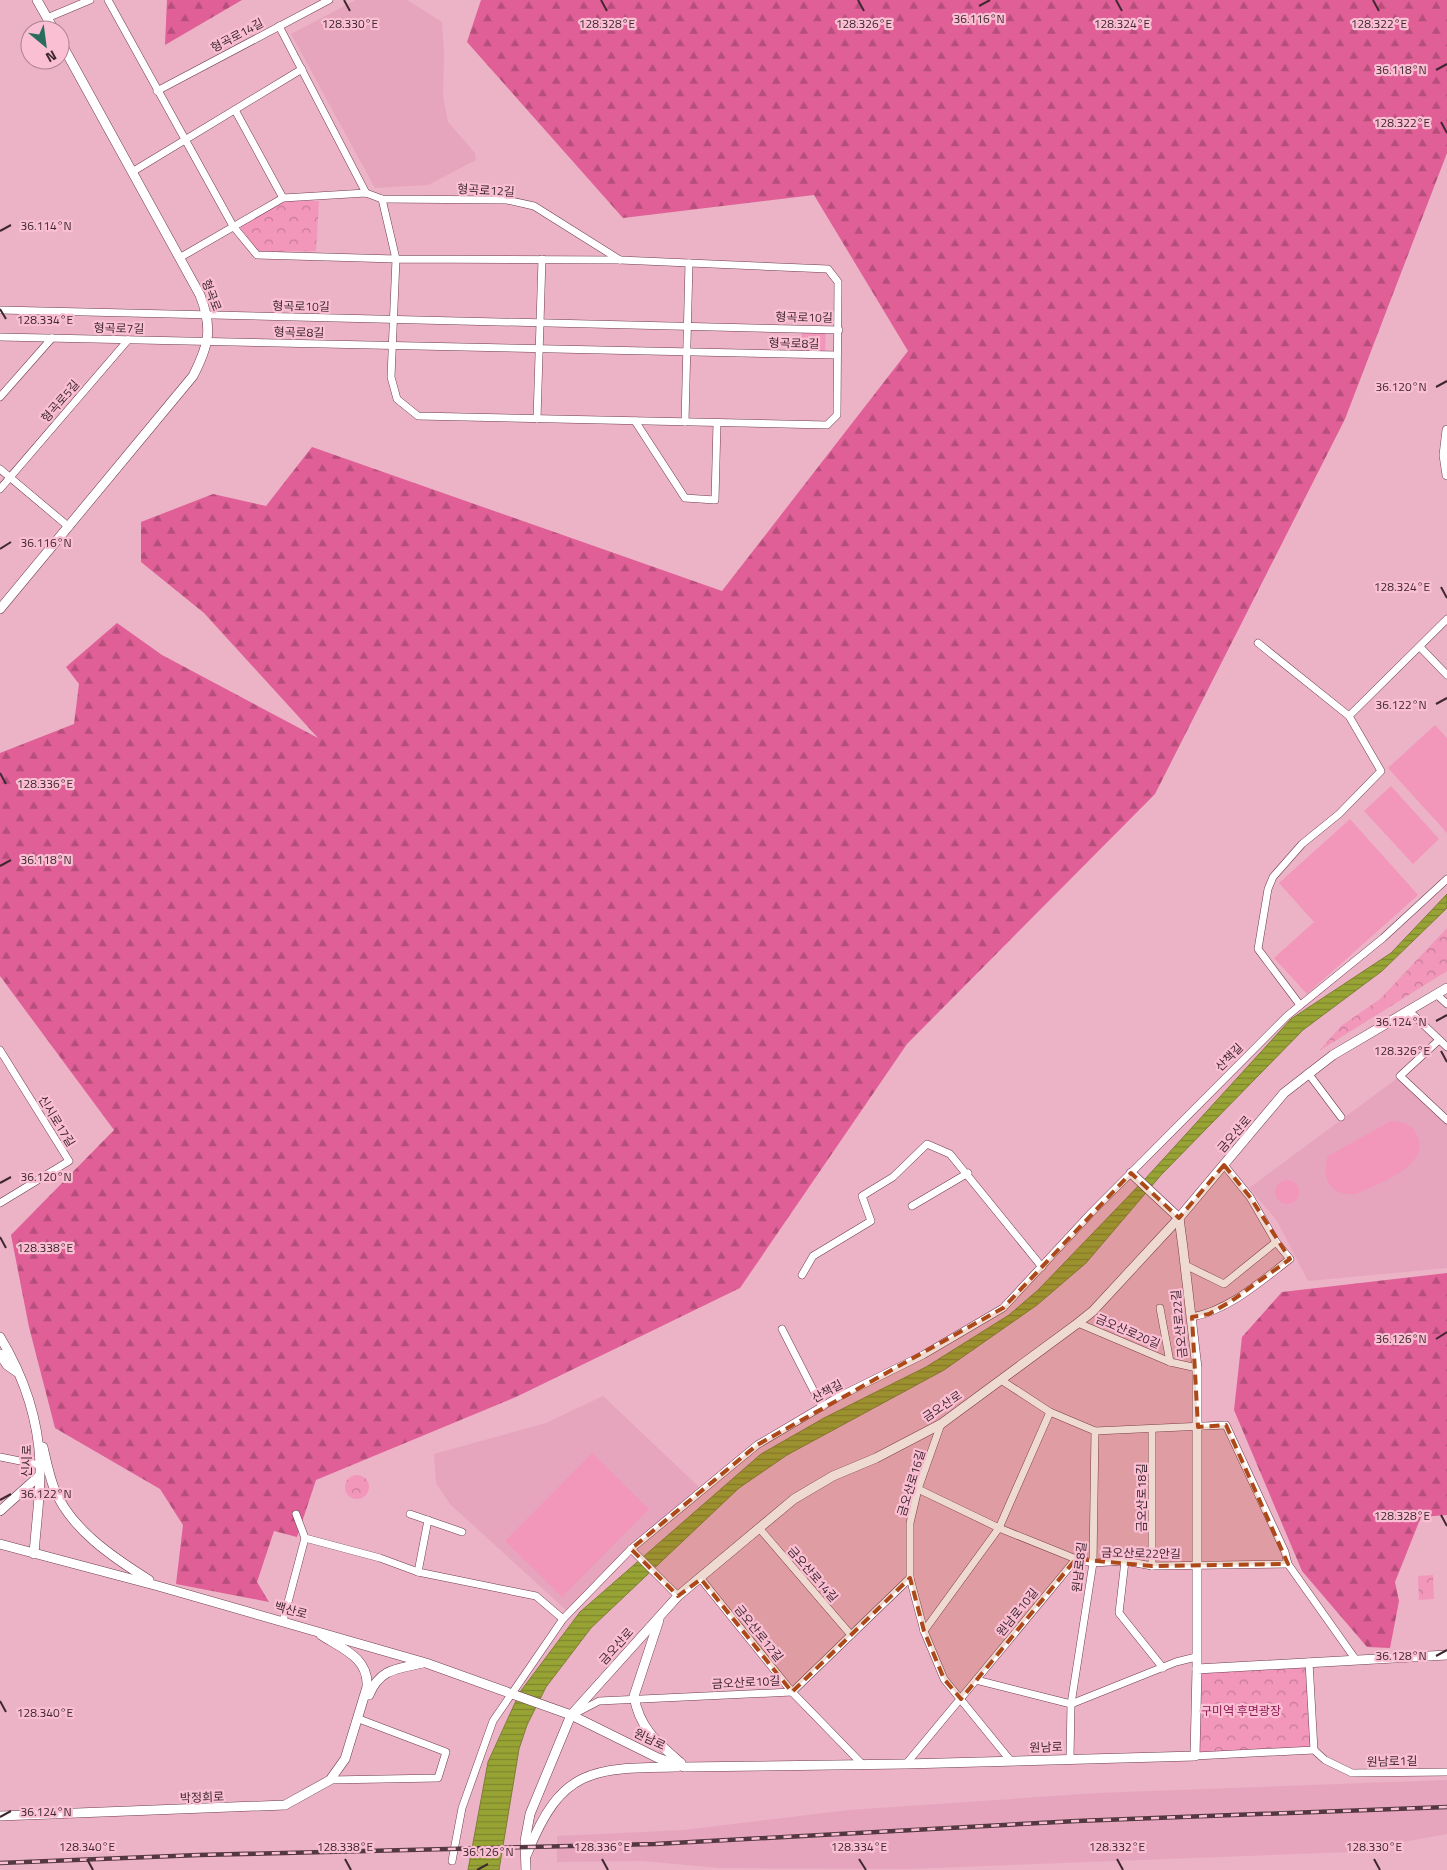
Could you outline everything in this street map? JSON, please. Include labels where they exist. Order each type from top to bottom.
[{"type":"street","points":[[37,0],[47,18],[90,0]]},
{"type":"street","points":[[108,0],[233,226],[257,255],[396,260]]},
{"type":"street","name":"형곡로14길","points":[[157,91],[328,0]]},
{"type":"street","points":[[279,26],[366,193]]},
{"type":"street","name":"형곡로","points":[[0,609],[193,376],[207,342],[208,315],[200,295],[70,59]]},
{"type":"street","points":[[132,172],[302,69]]},
{"type":"street","points":[[235,110],[283,198]]},
{"type":"street","name":"형곡로12길","points":[[180,257],[283,198],[366,193],[382,199],[507,200],[534,206],[620,260]]},
{"type":"street","points":[[382,199],[396,260],[391,346]]},
{"type":"street","points":[[537,419],[542,259]]},
{"type":"street","name":"형곡로10길","points":[[0,310],[838,330],[838,282],[828,269],[620,260],[396,260]]},
{"type":"street","points":[[685,422],[689,263]]},
{"type":"street","points":[[837,355],[838,330]]},
{"type":"street","name":"형곡로7길","points":[[0,337],[207,342]]},
{"type":"street","points":[[0,396],[52,338]]},
{"type":"street","name":"형곡로5길","points":[[0,488],[128,340]]},
{"type":"street","name":"형곡로8길","points":[[207,342],[837,355],[837,415],[827,425],[418,416],[397,399],[391,377],[391,346]]},
{"type":"street","points":[[635,421],[685,498],[715,500],[717,423]]},
{"type":"street","points":[[1447,430],[1444,455],[1447,475]]},
{"type":"street","points":[[0,469],[69,527]]},
{"type":"street","points":[[1349,716],[1447,619]]},
{"type":"street","points":[[1258,643],[1349,716],[1381,771],[1339,814],[1302,844],[1273,877],[1268,889],[1258,949],[1300,1005]]},
{"type":"street","points":[[1420,647],[1447,675]]},
{"type":"street","name":"산책길","points":[[452,1861],[462,1808],[493,1721],[563,1619],[631,1548],[757,1445],[822,1407],[923,1355],[1003,1308],[1131,1173],[1287,1016],[1383,938],[1447,879]]},
{"type":"street","name":"금오산로","points":[[526,1870],[524,1841],[530,1814],[571,1715],[678,1596],[701,1579],[758,1528],[809,1490],[941,1424],[1093,1311],[1179,1218],[1284,1093],[1332,1055],[1447,988]]},
{"type":"street","points":[[1436,994],[1447,1004]]},
{"type":"street","points":[[1408,1010],[1447,1047]]},
{"type":"street","points":[[1439,1040],[1400,1076],[1447,1120]]},
{"type":"street","name":"신시로17길","points":[[0,1050],[69,1161],[0,1203]]},
{"type":"street","points":[[1308,1073],[1341,1117]]},
{"type":"street","points":[[802,1275],[813,1256],[871,1221],[862,1196],[893,1177],[927,1144],[950,1154],[968,1173],[1042,1266]]},
{"type":"street","points":[[1192,1317],[1209,1314],[1230,1302],[1290,1260],[1276,1242],[1250,1197],[1224,1165]]},
{"type":"street","points":[[912,1206],[968,1173]]},
{"type":"street","points":[[1131,1173],[1179,1218]]},
{"type":"street","name":"금오산로22길","points":[[1179,1218],[1197,1368],[1197,1669]]},
{"type":"street","points":[[1185,1265],[1224,1284],[1276,1242]]},
{"type":"street","points":[[1160,1308],[1170,1362]]},
{"type":"street","name":"금오산로20길","points":[[1078,1322],[1170,1362],[1197,1368]]},
{"type":"street","points":[[782,1329],[822,1407]]},
{"type":"street","name":"신시로","points":[[0,1337],[14,1360],[17,1372],[31,1404],[37,1428],[40,1465],[34,1554]]},
{"type":"street","name":"신시로","points":[[0,1354],[7,1365],[17,1372]]},
{"type":"street","points":[[1001,1380],[1050,1412],[1095,1431],[1152,1430],[1226,1425],[1285,1552],[1288,1564],[1356,1660]]},
{"type":"street","points":[[924,1631],[999,1528],[1050,1412]]},
{"type":"street","name":"금오산로16길","points":[[941,1424],[918,1489],[910,1523],[910,1578],[924,1631],[944,1678],[1010,1760]]},
{"type":"street","points":[[37,1428],[55,1489],[76,1521],[118,1561],[158,1586]]},
{"type":"street","name":"금오산로18길","points":[[1152,1430],[1152,1566]]},
{"type":"street","name":"원남로8길","points":[[1070,1758],[1071,1704],[1093,1563],[1095,1431]]},
{"type":"street","points":[[0,1458],[40,1465]]},
{"type":"street","points":[[0,1511],[39,1476]]},
{"type":"street","name":"금오산로22안길","points":[[918,1489],[999,1528],[1076,1559],[1093,1563],[1125,1561],[1152,1566],[1198,1564]]},
{"type":"street","points":[[283,1622],[305,1538],[296,1514]]},
{"type":"street","points":[[410,1514],[462,1532]]},
{"type":"street","points":[[418,1572],[428,1520]]},
{"type":"street","name":"금오산로14길","points":[[758,1528],[852,1635]]},
{"type":"street","points":[[305,1538],[380,1558],[418,1572],[536,1596],[563,1619]]},
{"type":"street","name":"백산로","points":[[0,1544],[313,1629],[426,1663],[571,1715]]},
{"type":"street","points":[[631,1548],[678,1596]]},
{"type":"street","name":"원남로10길","points":[[976,1680],[1076,1559]]},
{"type":"street","points":[[1125,1561],[1119,1613],[1163,1668]]},
{"type":"street","points":[[1198,1564],[1288,1564]]},
{"type":"street","name":"금오산로10길","points":[[571,1715],[599,1701],[792,1692],[910,1578]]},
{"type":"street","name":"금오산로12길","points":[[701,1579],[792,1692],[863,1765]]},
{"type":"street","points":[[660,1615],[635,1699],[639,1716],[648,1733],[684,1767]]},
{"type":"street","points":[[313,1629],[359,1660],[366,1670],[367,1687],[359,1719]]},
{"type":"street","points":[[1309,1662],[1314,1750],[1195,1756],[1197,1669],[1309,1662],[1447,1655]]},
{"type":"street","points":[[906,1764],[976,1680],[1071,1704],[1176,1662],[1196,1657]]},
{"type":"street","points":[[359,1719],[379,1677],[390,1671],[426,1663]]},
{"type":"street","name":"원남로","points":[[571,1715],[651,1754],[684,1767],[863,1765],[1195,1756]]},
{"type":"street","points":[[330,1780],[438,1778],[446,1752],[359,1719]]},
{"type":"street","name":"박정희로","points":[[0,1816],[285,1806],[330,1780],[345,1760],[359,1719]]},
{"type":"street","name":"원남로1길","points":[[1314,1750],[1325,1760],[1352,1773],[1447,1772]]},
{"type":"street","points":[[525,1858],[541,1822],[553,1803],[582,1778],[613,1768],[684,1767]]},
{"type":"highlighted area","points":[[1224,1165],[1250,1197],[1290,1259],[1230,1302],[1209,1314],[1192,1317],[1198,1427],[1226,1425],[1288,1564],[1152,1566],[1076,1559],[961,1699],[944,1679],[924,1631],[910,1578],[792,1692],[701,1579],[678,1596],[631,1549],[757,1445],[1003,1308],[1131,1173],[1179,1218]]},
{"type":"shaded area","points":[[356,0],[407,0],[442,22],[444,54],[443,96],[448,122],[475,153],[476,160],[428,185],[375,188],[291,34]]},
{"type":"shaded area","points":[[1447,894],[1447,908],[1382,971],[1303,1030],[1161,1175],[1086,1263],[1037,1305],[944,1370],[787,1455],[739,1488],[591,1628],[546,1687],[527,1725],[519,1749],[499,1870],[468,1870],[488,1762],[520,1692],[580,1612],[761,1454],[824,1418],[926,1367],[1009,1315],[1038,1290],[1145,1179],[1291,1019],[1391,953]]},
{"type":"shaded area","points":[[1399,1077],[1447,1120],[1447,1268],[1308,1281],[1277,1221],[1249,1188]]},
{"type":"shaded area","points":[[603,1396],[699,1487],[628,1547],[567,1611],[450,1504],[436,1483],[434,1454],[546,1423]]},
{"type":"shaded area","points":[[1447,1780],[1447,1834],[1349,1852],[908,1869],[719,1868],[642,1861],[557,1862],[557,1836],[684,1830],[849,1810],[1098,1793]]},
{"type":"green space","points":[[167,0],[242,0],[165,45]]},
{"type":"green space","points":[[481,0],[1447,0],[1447,153],[1345,419],[1155,794],[907,1044],[740,1288],[516,1397],[316,1480],[297,1537],[274,1531],[257,1582],[269,1602],[176,1584],[183,1525],[160,1489],[55,1428],[29,1327],[11,1235],[114,1130],[0,976],[0,753],[74,724],[79,684],[66,667],[117,623],[162,655],[318,738],[204,613],[141,562],[141,522],[213,494],[266,506],[312,447],[722,591],[908,351],[814,195],[623,218],[467,42]]},
{"type":"green space","points":[[284,201],[319,201],[316,251],[257,252],[239,225]]},
{"type":"green space","points":[[802,330],[826,332],[825,353],[801,354]]},
{"type":"green space","points":[[1435,725],[1447,738],[1447,833],[1388,768]]},
{"type":"green space","points":[[1391,786],[1439,839],[1413,864],[1364,811]]},
{"type":"green space","points":[[1350,819],[1418,895],[1307,994],[1274,958],[1314,922],[1279,883]]},
{"type":"green space","points":[[1447,928],[1447,971],[1319,1051],[1341,1026],[1380,999]]},
{"type":"green space","points":[[1391,1121],[1409,1126],[1417,1135],[1420,1146],[1417,1156],[1410,1165],[1388,1179],[1356,1194],[1347,1194],[1334,1189],[1325,1172],[1328,1156]]},
{"type":"green space","points":[[1287,1180],[1296,1183],[1299,1192],[1296,1201],[1287,1204],[1278,1201],[1275,1192],[1278,1183]]},
{"type":"green space","points":[[1447,1273],[1447,1515],[1421,1517],[1395,1582],[1399,1601],[1390,1648],[1367,1647],[1302,1571],[1234,1410],[1242,1337],[1282,1292]]},
{"type":"green space","points":[[592,1453],[649,1509],[562,1597],[505,1541]]},
{"type":"green space","points":[[357,1475],[362,1476],[368,1482],[368,1492],[362,1498],[357,1499],[352,1498],[346,1492],[345,1487],[346,1482],[352,1476]]},
{"type":"green space","points":[[1433,1575],[1434,1599],[1419,1600],[1418,1576]]},
{"type":"green space","name":"구미역 후면광장","points":[[1309,1662],[1314,1750],[1195,1756],[1197,1669]]},
{"type":"railway","points":[[0,1863],[199,1855],[655,1844],[1077,1821],[1447,1807]]}]
